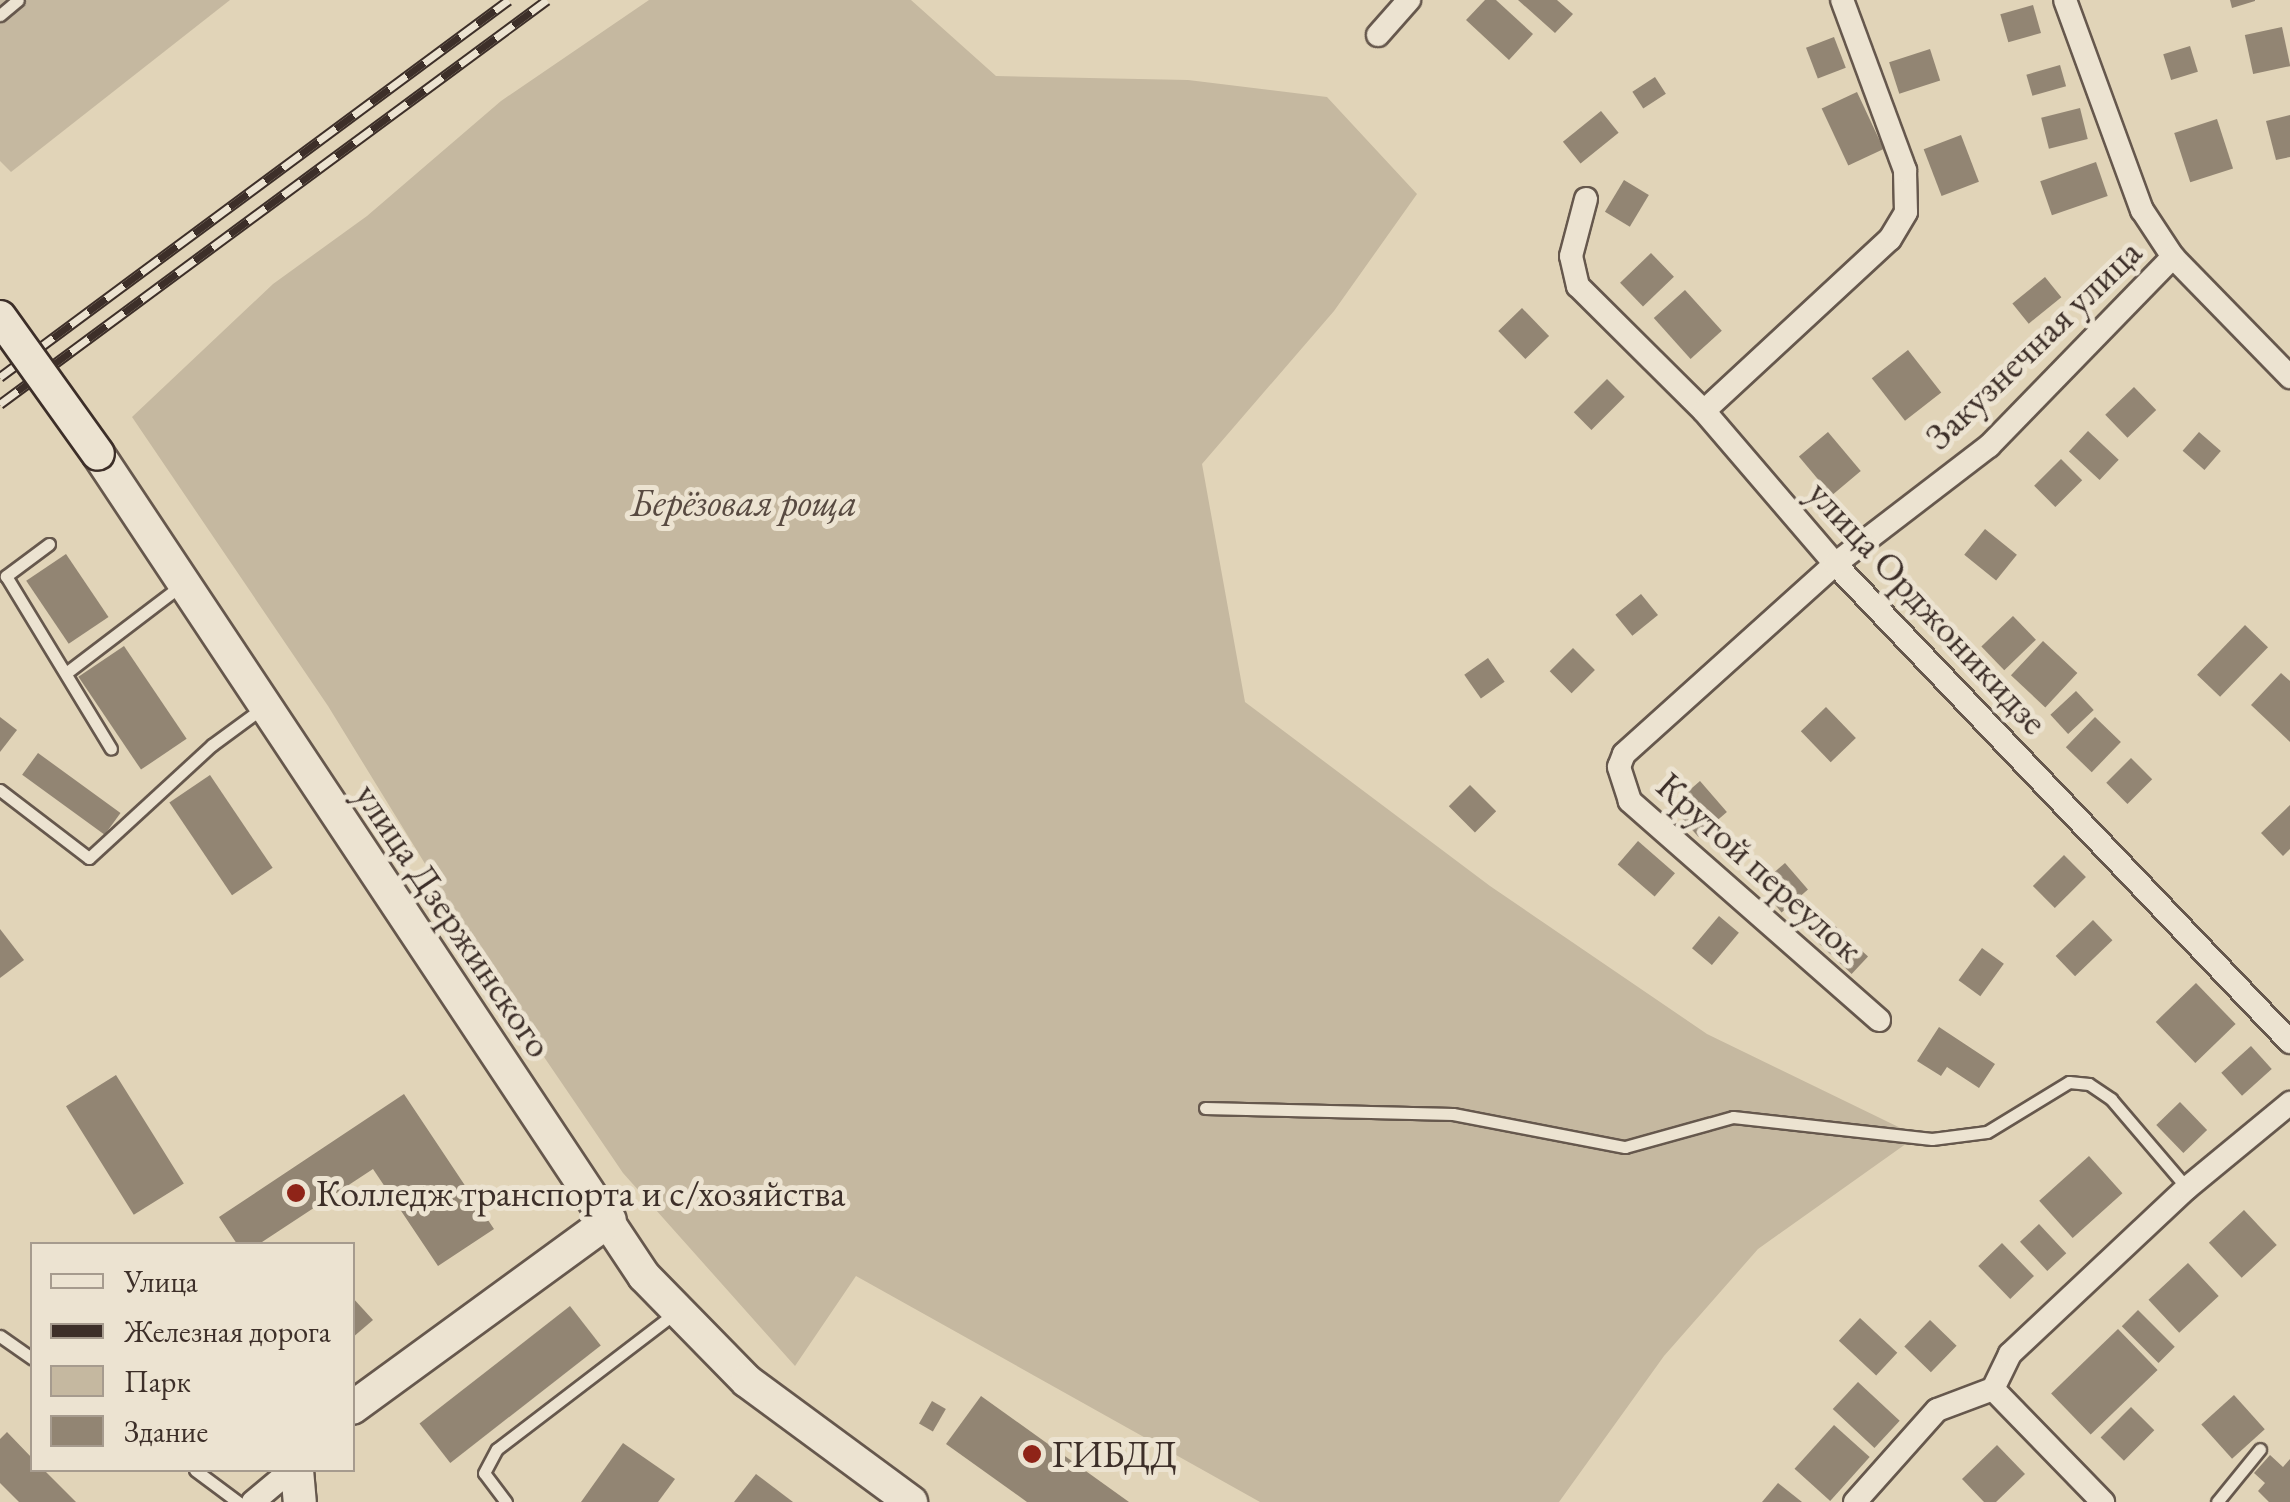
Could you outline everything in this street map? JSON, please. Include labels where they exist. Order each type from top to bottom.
[{"type":"main road","name":"улица Дзержинского","points":[[0,317],[98,454],[644,1276],[748,1381],[911,1502]]},
{"type":"main road","points":[[355,1406],[610,1220]]},
{"type":"main road","points":[[294,1472],[300,1502]]},
{"type":"street","points":[[1378,35],[1409,0]]},
{"type":"street","points":[[1704,410],[1890,239],[1906,212],[1904,170],[1842,0]]},
{"type":"street","points":[[2065,0],[2142,210],[2173,257],[2290,378]]},
{"type":"street","name":"улица Орджоникидзе","points":[[1586,199],[1571,256],[1578,286],[1704,410],[1835,564],[2290,1042]]},
{"type":"street","name":"Закузнечная улица","points":[[1624,754],[1835,564],[1989,446],[2173,257]]},
{"type":"street","name":"Крутой переулок","points":[[1624,754],[1619,766],[1630,801],[1879,1020]]},
{"type":"street","points":[[1855,1502],[1936,1410],[1993,1389],[2010,1354],[2187,1188],[2290,1103]]},
{"type":"street","points":[[1993,1389],[2102,1502]]},
{"type":"street","points":[[253,1502],[291,1472]]},
{"type":"lane","points":[[0,15],[18,0]]},
{"type":"lane","points":[[49,544],[6,576],[111,749]]},
{"type":"lane","points":[[66,673],[184,584]]},
{"type":"lane","points":[[0,790],[89,858],[212,744],[265,707]]},
{"type":"lane","points":[[1205,1108],[1453,1114],[1625,1146],[1733,1117],[1932,1139],[1988,1132],[2069,1082],[2088,1084],[2111,1099],[2187,1188]]},
{"type":"lane","points":[[506,1502],[484,1473],[497,1449],[677,1311]]},
{"type":"lane","points":[[0,1336],[30,1357]]},
{"type":"lane","points":[[2217,1502],[2260,1449]]},
{"type":"lane","points":[[198,1472],[238,1502]]},
{"type":"green space","points":[[0,0],[230,0],[11,172],[0,161]]},
{"type":"green space","name":"Берёзовая роща","points":[[649,0],[911,0],[996,76],[1188,80],[1327,97],[1417,194],[1334,311],[1202,464],[1245,702],[1490,886],[1707,1034],[1917,1136],[1758,1249],[1664,1356],[1559,1502],[1260,1502],[856,1276],[795,1366],[623,1173],[542,1054],[328,706],[132,417],[273,284],[367,216],[501,101]]},
{"type":"building","points":[[1485,0],[1496,0],[1533,34],[1509,60],[1466,20]]},
{"type":"building","points":[[1518,0],[1557,0],[1573,14],[1555,33]]},
{"type":"building","points":[[2230,0],[2255,0],[2255,1],[2232,8]]},
{"type":"building","points":[[2033,5],[2041,33],[2008,42],[2000,14]]},
{"type":"building","points":[[2282,27],[2290,66],[2253,74],[2245,35]]},
{"type":"building","points":[[1834,37],[1846,68],[1818,79],[1806,48]]},
{"type":"building","points":[[2190,46],[2198,72],[2171,80],[2163,54]]},
{"type":"building","points":[[1930,49],[1940,80],[1899,94],[1889,62]]},
{"type":"building","points":[[2060,65],[2066,86],[2032,96],[2026,75]]},
{"type":"building","points":[[1655,77],[1666,94],[1643,108],[1632,92]]},
{"type":"building","points":[[1857,92],[1884,149],[1848,166],[1822,108]]},
{"type":"building","points":[[2080,108],[2088,139],[2049,149],[2041,118]]},
{"type":"building","points":[[1601,111],[1619,133],[1581,164],[1563,142]]},
{"type":"building","points":[[2290,115],[2290,157],[2276,160],[2266,121]]},
{"type":"building","points":[[2217,119],[2233,168],[2190,182],[2174,133]]},
{"type":"building","points":[[1961,135],[1979,182],[1942,196],[1924,149]]},
{"type":"building","points":[[2096,162],[2108,196],[2052,215],[2040,181]]},
{"type":"building","points":[[1624,180],[1649,195],[1630,227],[1605,212]]},
{"type":"building","points":[[1651,253],[1674,277],[1643,307],[1620,283]]},
{"type":"building","points":[[2045,277],[2061,297],[2029,324],[2012,303]]},
{"type":"building","points":[[1685,290],[1722,331],[1691,359],[1654,318]]},
{"type":"building","points":[[1522,308],[1549,336],[1525,359],[1498,331]]},
{"type":"building","points":[[1908,350],[1941,393],[1905,421],[1872,378]]},
{"type":"building","points":[[1607,379],[1625,397],[1591,430],[1574,412]]},
{"type":"building","points":[[2134,387],[2156,410],[2127,438],[2105,415]]},
{"type":"building","points":[[2088,431],[2119,460],[2100,480],[2069,451]]},
{"type":"building","points":[[1828,432],[1861,471],[1832,495],[1799,456]]},
{"type":"building","points":[[2199,432],[2221,451],[2204,470],[2183,451]]},
{"type":"building","points":[[2061,459],[2082,480],[2055,507],[2034,486]]},
{"type":"building","points":[[1985,529],[2017,555],[1996,580],[1964,555]]},
{"type":"building","points":[[66,554],[108,617],[69,644],[26,581]]},
{"type":"building","points":[[1641,594],[1658,615],[1632,636],[1615,615]]},
{"type":"building","points":[[2013,616],[2036,640],[2004,670],[1981,647]]},
{"type":"building","points":[[2245,625],[2268,647],[2220,697],[2197,675]]},
{"type":"building","points":[[2043,641],[2077,673],[2045,707],[2011,675]]},
{"type":"building","points":[[124,646],[187,739],[141,770],[78,677]]},
{"type":"building","points":[[1573,648],[1595,670],[1572,693],[1550,671]]},
{"type":"building","points":[[1488,658],[1505,682],[1481,698],[1464,675]]},
{"type":"building","points":[[2281,673],[2290,681],[2290,742],[2251,705]]},
{"type":"building","points":[[2076,691],[2094,710],[2068,734],[2050,715]]},
{"type":"building","points":[[1826,707],[1856,738],[1831,762],[1801,731]]},
{"type":"building","points":[[0,717],[17,730],[0,752]]},
{"type":"building","points":[[2095,717],[2121,742],[2092,772],[2066,747]]},
{"type":"building","points":[[38,753],[121,813],[105,835],[22,775]]},
{"type":"building","points":[[2131,758],[2152,779],[2127,804],[2106,783]]},
{"type":"building","points":[[210,775],[273,868],[232,895],[169,802]]},
{"type":"building","points":[[1700,781],[1727,812],[1698,837],[1671,806]]},
{"type":"building","points":[[1470,785],[1496,811],[1475,832],[1449,806]]},
{"type":"building","points":[[2290,805],[2290,849],[2283,856],[2261,833]]},
{"type":"building","points":[[1638,841],[1675,873],[1655,897],[1618,864]]},
{"type":"building","points":[[2064,855],[2086,877],[2055,908],[2033,886]]},
{"type":"building","points":[[1785,863],[1808,889],[1782,912],[1759,886]]},
{"type":"building","points":[[1719,916],[1739,933],[1712,965],[1692,948]]},
{"type":"building","points":[[2093,920],[2112,940],[2075,976],[2056,956]]},
{"type":"building","points":[[1830,921],[1868,956],[1852,974],[1814,939]]},
{"type":"building","points":[[0,929],[24,960],[0,978]]},
{"type":"building","points":[[1982,948],[2004,964],[1980,996],[1958,980]]},
{"type":"building","points":[[2196,983],[2236,1024],[2195,1063],[2156,1022]]},
{"type":"building","points":[[1939,1027],[1995,1064],[1979,1088],[1947,1067],[1941,1076],[1917,1061]]},
{"type":"building","points":[[2251,1046],[2272,1069],[2242,1096],[2221,1073]]},
{"type":"building","points":[[116,1075],[184,1184],[134,1215],[66,1106]]},
{"type":"building","name":"Колледж транспорта и с/хозяйства","points":[[404,1094],[494,1229],[438,1266],[373,1169],[262,1242],[236,1242],[219,1217]]},
{"type":"building","points":[[2180,1102],[2207,1130],[2183,1153],[2156,1125]]},
{"type":"building","points":[[2089,1156],[2122,1193],[2073,1238],[2039,1201]]},
{"type":"building","points":[[2244,1210],[2277,1245],[2242,1278],[2209,1243]]},
{"type":"building","points":[[2039,1224],[2066,1253],[2047,1271],[2020,1242]]},
{"type":"building","points":[[2002,1243],[2034,1276],[2010,1299],[1978,1266]]},
{"type":"building","points":[[2188,1263],[2219,1296],[2179,1333],[2149,1300]]},
{"type":"building","points":[[355,1300],[373,1320],[355,1335]]},
{"type":"building","points":[[570,1306],[601,1345],[450,1463],[419,1424]]},
{"type":"building","points":[[2138,1310],[2175,1347],[2159,1363],[2122,1326]]},
{"type":"building","points":[[1860,1318],[1897,1353],[1876,1375],[1839,1341]]},
{"type":"building","points":[[1930,1320],[1957,1346],[1931,1372],[1904,1347]]},
{"type":"building","points":[[2118,1329],[2158,1370],[2091,1435],[2051,1394]]},
{"type":"building","points":[[1858,1382],[1900,1421],[1874,1448],[1833,1409]]},
{"type":"building","points":[[2234,1395],[2265,1429],[2232,1459],[2201,1424]]},
{"type":"building","points":[[981,1396],[1129,1502],[1027,1502],[946,1444]]},
{"type":"building","points":[[932,1401],[946,1409],[933,1432],[919,1424]]},
{"type":"building","points":[[2131,1407],[2154,1430],[2124,1461],[2101,1437]]},
{"type":"building","points":[[1834,1425],[1870,1457],[1830,1501],[1795,1469]]},
{"type":"building","points":[[7,1432],[30,1456],[30,1472],[46,1472],[76,1502],[19,1502],[0,1483],[0,1439]]},
{"type":"building","points":[[623,1443],[675,1479],[658,1502],[581,1502]]},
{"type":"building","points":[[1997,1445],[2025,1474],[1996,1502],[1984,1502],[1962,1479]]},
{"type":"building","points":[[2270,1455],[2283,1467],[2290,1459],[2290,1502],[2269,1502],[2258,1491],[2265,1483],[2254,1473]]},
{"type":"building","points":[[756,1474],[793,1502],[734,1502]]},
{"type":"building","points":[[1778,1483],[1802,1502],[1762,1502]]},
{"type":"railway","points":[[0,377],[509,0]]},
{"type":"railway","points":[[0,404],[547,0]]},
{"type":"place","name":"Колледж транспорта и с/хозяйства","points":[[296,1193]]},
{"type":"place","name":"ГИБДД","points":[[1032,1454]]}]
